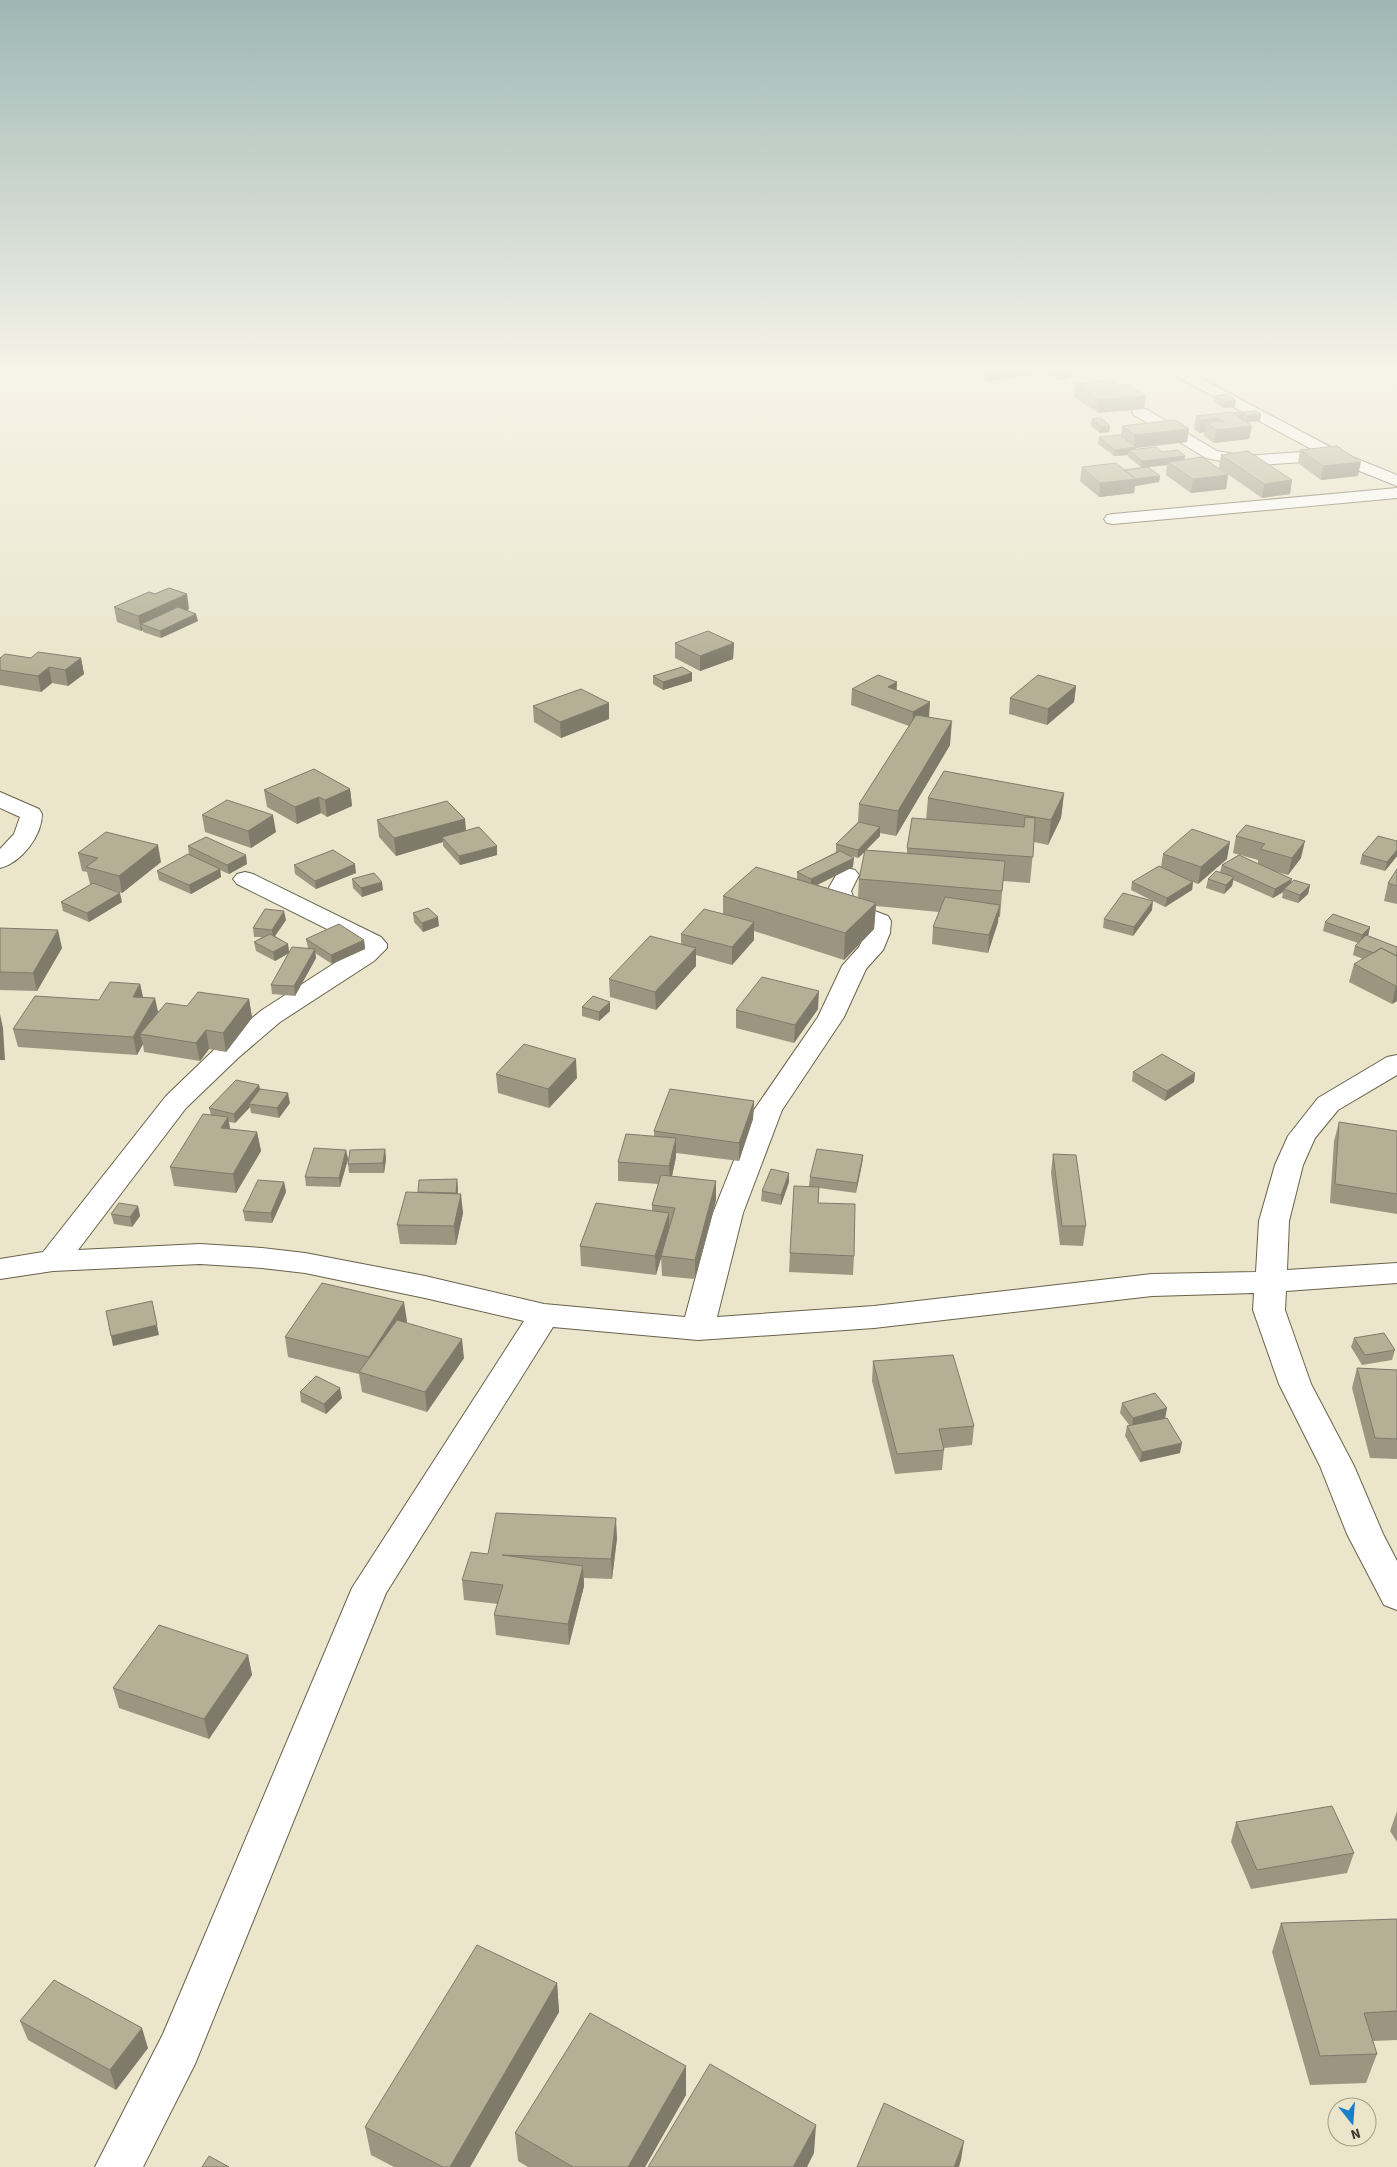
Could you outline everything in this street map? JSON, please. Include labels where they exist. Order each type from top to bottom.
[{"type":"street","points":[[1375,472],[1397,481]]},
{"type":"street","points":[[1113,520],[1397,493]]},
{"type":"street","points":[[0,799],[31,814],[32,821],[28,831],[13,850],[0,861]]},
{"type":"street","points":[[698,1329],[728,1213],[768,1110],[823,1030],[854,966],[870,950],[878,933],[879,922],[845,908],[839,891],[847,875]]},
{"type":"street","points":[[53,1261],[170,1110],[189,1090],[228,1052],[271,1016],[365,956],[374,948],[372,942],[245,879]]},
{"type":"street","points":[[1397,1063],[1328,1104],[1302,1136],[1289,1165],[1274,1221],[1269,1310],[1295,1384],[1337,1466],[1365,1534],[1397,1595]]},
{"type":"street","points":[[0,1269],[53,1261],[200,1254],[262,1258],[305,1263],[425,1287],[544,1315],[698,1329],[874,1317],[1152,1285],[1270,1282],[1397,1273]]},
{"type":"street","points":[[118,2167],[179,2049],[370,1588],[544,1315]]},
{"type":"building","points":[[1088,472],[1127,472],[1136,479],[1100,483]]},
{"type":"building","points":[[1127,472],[1155,472],[1160,476],[1135,479]]},
{"type":"building","points":[[1183,472],[1224,472],[1228,475],[1193,479]]},
{"type":"building","points":[[1246,472],[1280,472],[1292,480],[1264,484]]},
{"type":"building","points":[[169,588],[187,594],[138,616],[114,607],[149,592],[155,594]]},
{"type":"building","points":[[178,607],[196,614],[160,631],[141,624]]},
{"type":"building","points":[[708,631],[734,643],[700,656],[675,643]]},
{"type":"building","points":[[38,652],[81,658],[65,670],[49,667],[38,676],[0,670],[0,658],[5,654],[31,658]]},
{"type":"building","points":[[682,667],[692,673],[663,682],[653,676]]},
{"type":"building","points":[[878,675],[897,682],[888,687],[930,702],[913,712],[852,689]]},
{"type":"building","points":[[1038,675],[1076,686],[1048,709],[1010,698]]},
{"type":"building","points":[[581,689],[609,703],[560,722],[533,706]]},
{"type":"building","points":[[916,715],[952,721],[898,811],[859,804]]},
{"type":"building","points":[[314,769],[350,789],[325,800],[319,797],[295,807],[264,790]]},
{"type":"building","points":[[944,771],[1064,793],[1051,820],[928,798]]},
{"type":"building","points":[[227,800],[273,815],[248,831],[202,815]]},
{"type":"building","points":[[447,801],[465,819],[394,838],[377,820]]},
{"type":"building","points":[[1025,817],[1035,818],[1033,857],[907,848],[912,818],[1024,827]]},
{"type":"building","points":[[859,822],[880,827],[858,850],[836,844]]},
{"type":"building","points":[[1246,825],[1305,841],[1292,858],[1260,849],[1265,844],[1236,836]]},
{"type":"building","points":[[479,827],[497,846],[459,856],[442,837]]},
{"type":"building","points":[[1192,829],[1230,842],[1201,867],[1163,854]]},
{"type":"building","points":[[106,832],[158,845],[119,876],[86,867],[98,858],[78,853]]},
{"type":"building","points":[[1378,836],[1397,841],[1397,850],[1387,862],[1362,855]]},
{"type":"building","points":[[206,837],[246,855],[227,865],[188,846]]},
{"type":"building","points":[[333,850],[355,864],[315,881],[294,865]]},
{"type":"building","points":[[865,850],[1005,861],[1002,891],[859,879]]},
{"type":"building","points":[[840,851],[854,858],[811,879],[797,872]]},
{"type":"building","points":[[188,854],[220,869],[189,885],[157,871]]},
{"type":"building","points":[[1239,855],[1292,879],[1275,889],[1222,865]]},
{"type":"building","points":[[1159,866],[1193,882],[1167,898],[1132,882]]},
{"type":"building","points":[[756,867],[876,903],[845,933],[723,896]]},
{"type":"building","points":[[1397,869],[1397,886],[1388,883]]},
{"type":"building","points":[[1216,871],[1234,877],[1226,885],[1208,879]]},
{"type":"building","points":[[374,873],[382,882],[361,888],[352,879]]},
{"type":"building","points":[[1294,880],[1310,885],[1300,895],[1284,889]]},
{"type":"building","points":[[93,883],[120,893],[87,913],[61,902]]},
{"type":"building","points":[[1123,893],[1153,901],[1134,927],[1104,919]]},
{"type":"building","points":[[945,897],[1000,905],[989,935],[933,927]]},
{"type":"building","points":[[428,908],[438,917],[422,923],[413,913]]},
{"type":"building","points":[[265,909],[284,911],[272,930],[253,928]]},
{"type":"building","points":[[704,909],[754,922],[732,947],[681,934]]},
{"type":"building","points":[[1333,914],[1370,927],[1362,935],[1325,922]]},
{"type":"building","points":[[339,924],[364,940],[331,955],[306,939]]},
{"type":"building","points":[[0,928],[58,930],[33,973],[0,972]]},
{"type":"building","points":[[270,934],[288,944],[273,952],[254,942]]},
{"type":"building","points":[[1366,935],[1397,947],[1397,956],[1381,948],[1374,953],[1355,946]]},
{"type":"building","points":[[650,936],[696,948],[655,992],[609,979]]},
{"type":"building","points":[[292,947],[315,949],[294,986],[271,985]]},
{"type":"building","points":[[1381,948],[1397,956],[1397,986],[1354,964]]},
{"type":"building","points":[[762,977],[819,991],[795,1025],[736,1010]]},
{"type":"building","points":[[110,982],[140,984],[133,997],[155,998],[133,1037],[13,1029],[35,996],[99,1000]]},
{"type":"building","points":[[198,992],[249,999],[223,1033],[206,1030],[196,1043],[140,1034],[166,1003],[187,1006]]},
{"type":"building","points":[[593,996],[610,1002],[599,1012],[582,1007]]},
{"type":"building","points":[[524,1044],[576,1059],[548,1089],[496,1074]]},
{"type":"building","points":[[1162,1054],[1195,1073],[1167,1091],[1133,1072]]},
{"type":"building","points":[[236,1080],[259,1085],[234,1114],[209,1108]]},
{"type":"building","points":[[260,1089],[288,1093],[277,1108],[249,1104]]},
{"type":"building","points":[[670,1089],[754,1101],[739,1143],[654,1131]]},
{"type":"building","points":[[203,1114],[228,1117],[221,1128],[257,1132],[233,1174],[170,1167]]},
{"type":"building","points":[[1339,1122],[1397,1131],[1397,1194],[1335,1184]]},
{"type":"building","points":[[626,1134],[676,1138],[669,1166],[618,1162]]},
{"type":"building","points":[[314,1148],[346,1150],[339,1178],[305,1177]]},
{"type":"building","points":[[385,1149],[383,1163],[348,1164],[350,1150]]},
{"type":"building","points":[[817,1149],[863,1155],[857,1183],[810,1177]]},
{"type":"building","points":[[1053,1154],[1076,1155],[1086,1226],[1062,1226]]},
{"type":"building","points":[[771,1169],[789,1173],[781,1195],[762,1191]]},
{"type":"building","points":[[661,1175],[716,1181],[695,1260],[661,1256],[675,1208],[652,1205]]},
{"type":"building","points":[[457,1179],[456,1193],[418,1192],[419,1180]]},
{"type":"building","points":[[258,1180],[284,1182],[271,1213],[243,1211]]},
{"type":"building","points":[[794,1186],[819,1187],[818,1203],[855,1204],[854,1256],[790,1253]]},
{"type":"building","points":[[406,1192],[461,1194],[454,1226],[397,1225]]},
{"type":"building","points":[[119,1203],[138,1206],[130,1217],[111,1214]]},
{"type":"building","points":[[596,1203],[669,1213],[655,1256],[580,1246]]},
{"type":"building","points":[[322,1283],[404,1302],[369,1357],[285,1337]]},
{"type":"building","points":[[152,1301],[157,1325],[111,1336],[106,1311]]},
{"type":"building","points":[[397,1320],[462,1339],[425,1392],[359,1372]]},
{"type":"building","points":[[1384,1333],[1395,1350],[1365,1355],[1354,1338]]},
{"type":"building","points":[[953,1355],[974,1426],[939,1429],[944,1450],[897,1454],[873,1361]]},
{"type":"building","points":[[1357,1368],[1397,1370],[1397,1439],[1375,1438]]},
{"type":"building","points":[[316,1376],[340,1388],[324,1404],[300,1392]]},
{"type":"building","points":[[1155,1393],[1167,1408],[1133,1418],[1122,1403]]},
{"type":"building","points":[[1167,1418],[1182,1443],[1142,1452],[1127,1426]]},
{"type":"building","points":[[496,1513],[616,1518],[611,1559],[502,1555],[583,1566],[568,1624],[494,1615],[503,1585],[462,1580],[471,1552],[488,1554]]},
{"type":"building","points":[[159,1625],[248,1655],[204,1719],[113,1688]]},
{"type":"building","points":[[1332,1806],[1354,1853],[1257,1870],[1236,1822]]},
{"type":"building","points":[[1397,1919],[1397,2011],[1364,2013],[1377,2054],[1320,2056],[1281,1923]]},
{"type":"building","points":[[477,1945],[557,1983],[450,2167],[443,2167],[365,2127]]},
{"type":"building","points":[[54,1980],[142,2028],[110,2070],[20,2021]]},
{"type":"building","points":[[590,2013],[686,2066],[628,2167],[573,2167],[515,2133]]},
{"type":"building","points":[[710,2064],[816,2125],[793,2167],[648,2167]]},
{"type":"building","points":[[884,2103],[964,2141],[954,2167],[857,2167]]},
{"type":"building","points":[[209,2156],[229,2167],[202,2167]]}]
